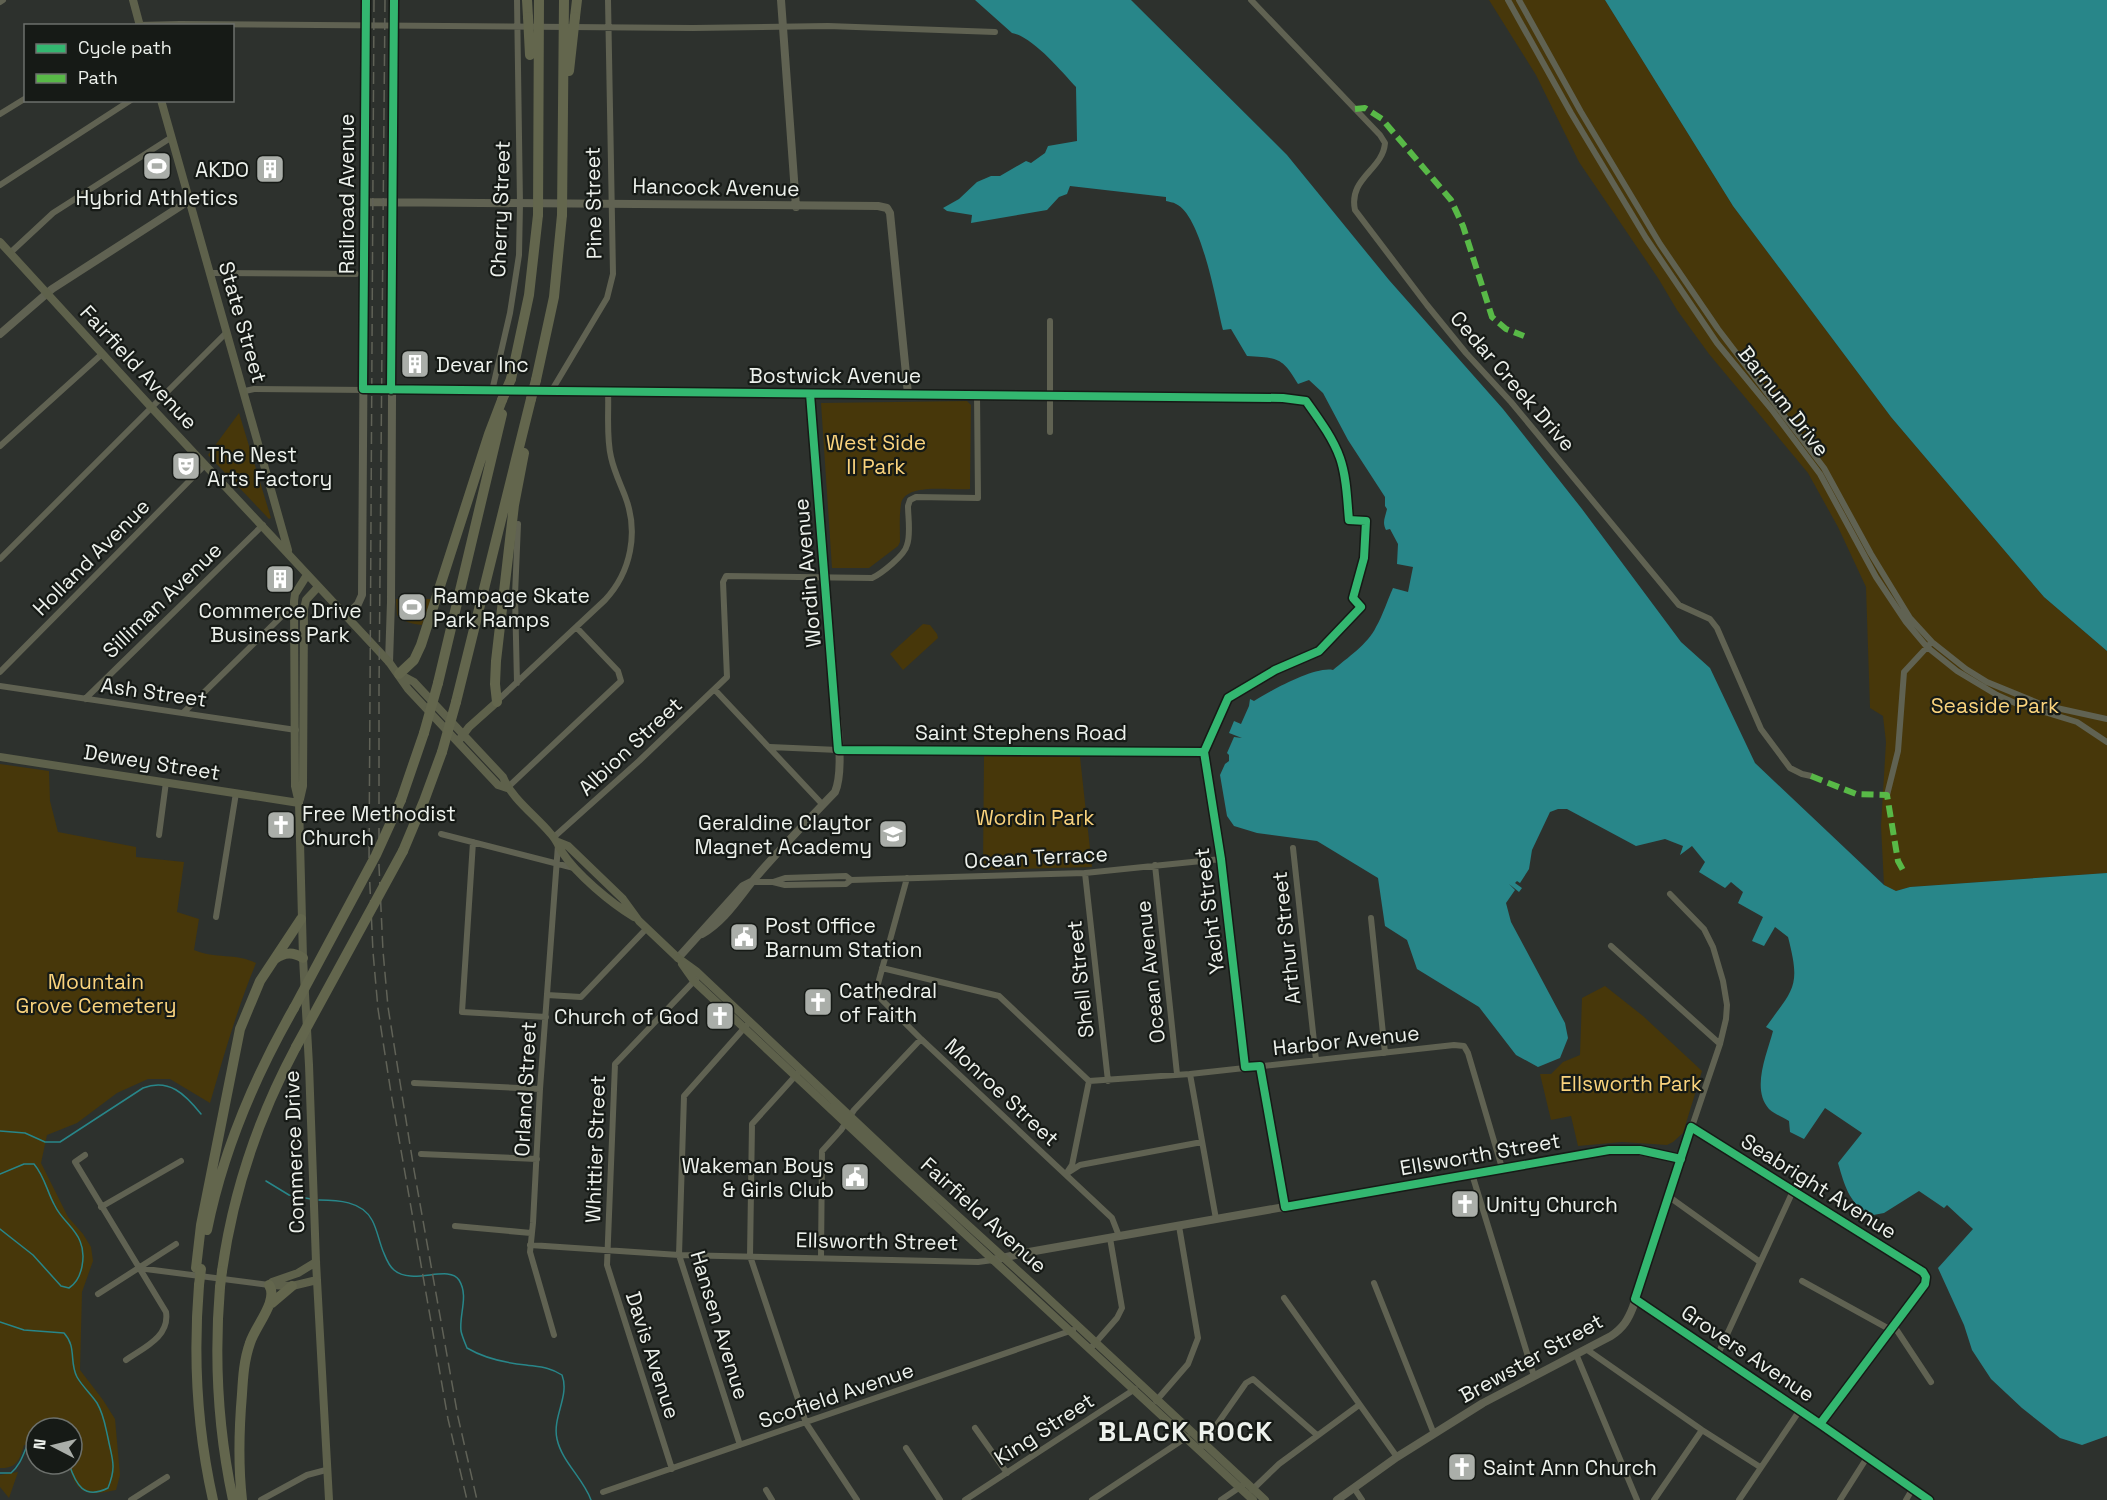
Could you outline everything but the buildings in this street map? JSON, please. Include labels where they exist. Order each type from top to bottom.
[{"type":"highway","points":[[527,0],[530,55],[539,65]]},
{"type":"highway","points":[[399,674],[414,660],[422,645],[489,434],[511,380],[529,295],[538,215],[539,0]]},
{"type":"highway","points":[[233,1500],[222,1439],[216,1352],[220,1287],[230,1222],[247,1160],[270,1099],[403,851],[442,752],[456,702],[536,380],[554,297],[562,215],[564,0]]},
{"type":"highway","points":[[563,113],[577,0]]},
{"type":"highway","points":[[497,702],[495,684],[498,646],[514,505],[531,399]]},
{"type":"highway","points":[[198,1268],[214,1198],[233,1135],[258,1074],[371,865],[400,800],[424,733],[438,683],[504,400]]},
{"type":"highway","points":[[213,1500],[199,1417],[196,1373],[197,1285],[201,1225],[238,1039],[251,1000],[271,963],[302,918]]},
{"type":"highway","points":[[271,963],[279,956],[287,954],[295,954],[303,958]]},
{"type":"highway","points":[[242,1500],[239,1439],[245,1364],[253,1333],[273,1295],[269,1285]]},
{"type":"highway","points":[[268,1308],[292,1286]]},
{"type":"main road","points":[[133,0],[139,24]]},
{"type":"main road","name":"State Street","points":[[162,102],[289,553]]},
{"type":"main road","name":"Fairfield Avenue","points":[[0,243],[389,662],[408,689],[461,738],[498,785],[507,788],[556,840],[562,851],[577,868],[614,906],[647,928],[697,978],[976,1239],[993,1260],[1093,1346],[1248,1491],[1265,1500]]},
{"type":"main road","points":[[265,528],[275,530],[281,524]]},
{"type":"main road","name":"Commerce Drive","points":[[299,658],[294,607],[296,594],[307,575]]},
{"type":"main road","name":"Commerce Drive","points":[[318,587],[304,603],[299,658],[299,731],[303,786],[299,803],[316,1262],[329,1500]]},
{"type":"main road","points":[[461,738],[497,702]]},
{"type":"main road","name":"Dewey Street","points":[[0,757],[299,803]]},
{"type":"main road","name":"Fairfield Avenue","points":[[556,840],[568,846],[623,899],[639,921]]},
{"type":"main road","name":"Fairfield Avenue","points":[[976,1239],[1002,1257],[1074,1329]]},
{"type":"main road","points":[[269,1285],[298,1273],[316,1262]]},
{"type":"main road","points":[[269,1285],[292,1286],[317,1280]]},
{"type":"street","name":"Railroad Avenue","points":[[346,616],[358,604],[362,595],[366,0]]},
{"type":"street","points":[[389,662],[394,0]]},
{"type":"street","name":"Cherry Street","points":[[492,391],[514,291],[519,255],[517,0]]},
{"type":"street","name":"Pine Street","points":[[552,390],[607,298],[613,274],[608,0]]},
{"type":"street","points":[[780,0],[796,207]]},
{"type":"street","name":"Cedar Creek Drive","points":[[1251,0],[1380,135],[1385,143],[1381,156],[1356,189],[1354,196],[1356,210],[1466,353],[1511,402],[1678,605],[1710,619],[1717,628],[1761,729],[1790,768],[1811,776]]},
{"type":"street","name":"Barnum Drive","points":[[1508,0],[1571,114],[1646,238],[1717,343],[1810,460],[1828,488],[1888,598],[1958,671],[2015,704],[2077,722],[2107,742]]},
{"type":"street","name":"Barnum Drive","points":[[1519,0],[1581,112],[1660,244],[1725,338],[1824,468],[1893,592],[1930,644],[1966,669],[2043,705],[2107,719]]},
{"type":"street","points":[[234,25],[868,27],[995,32]]},
{"type":"street","points":[[0,114],[24,99]]},
{"type":"street","points":[[0,185],[128,102]]},
{"type":"street","points":[[10,253],[52,213],[172,137]]},
{"type":"street","points":[[0,334],[46,293],[190,200]]},
{"type":"street","name":"Hancock Avenue","points":[[364,202],[878,206],[886,208],[891,217],[908,394]]},
{"type":"street","points":[[211,273],[356,274]]},
{"type":"street","points":[[1050,321],[1050,432]]},
{"type":"street","points":[[0,559],[227,332]]},
{"type":"street","points":[[0,446],[102,354]]},
{"type":"street","name":"Bostwick Avenue","points":[[244,392],[254,389],[363,389],[1050,394],[1283,398],[1306,401]]},
{"type":"street","points":[[497,702],[605,600],[617,585],[628,560],[631,544],[631,515],[610,454],[608,391]]},
{"type":"street","name":"Wordin Avenue","points":[[678,958],[738,901],[752,882],[835,792],[839,784],[826,577],[810,393]]},
{"type":"street","points":[[826,577],[872,578],[878,576],[907,545],[910,500],[916,497],[978,498],[977,394]]},
{"type":"street","name":"Holland Avenue","points":[[0,672],[205,465]]},
{"type":"street","points":[[517,683],[515,595],[518,524]]},
{"type":"street","name":"Silliman Avenue","points":[[85,699],[265,528]]},
{"type":"street","name":"Albion Street","points":[[556,840],[727,677],[723,582],[726,576],[826,577]]},
{"type":"street","points":[[183,713],[287,610],[294,607]]},
{"type":"street","points":[[507,788],[621,681],[618,671],[577,628]]},
{"type":"street","points":[[1887,795],[1898,751],[1904,672],[1930,644]]},
{"type":"street","name":"Ash Street","points":[[0,686],[299,731]]},
{"type":"street","points":[[715,690],[823,805]]},
{"type":"street","name":"Saint Stephens Road","points":[[770,747],[838,750],[1204,752]]},
{"type":"street","name":"Yacht Street","points":[[1204,752],[1221,859],[1245,1067]]},
{"type":"street","points":[[159,835],[166,782]]},
{"type":"street","points":[[216,916],[236,793]]},
{"type":"street","points":[[441,834],[577,868]]},
{"type":"street","name":"Orland Street","points":[[554,1335],[530,1252],[530,1245],[556,840]]},
{"type":"street","points":[[473,842],[462,1012],[546,1017]]},
{"type":"street","name":"Arthur Street","points":[[1293,848],[1316,1060]]},
{"type":"street","name":"Ocean Terrace","points":[[752,882],[773,882],[785,878],[846,876],[851,880],[1085,873],[1221,859]]},
{"type":"street","name":"Ocean Avenue","points":[[1155,865],[1177,1074]]},
{"type":"street","name":"Shell Street","points":[[1085,873],[1108,1081]]},
{"type":"street","points":[[907,878],[882,968],[999,996],[1089,1082],[1072,1165],[1066,1174]]},
{"type":"street","name":"Brewster Street","points":[[1337,1500],[1397,1457],[1483,1403],[1586,1350],[1622,1329],[1627,1322],[1720,1044],[1726,1019],[1727,1005],[1723,981],[1713,947],[1704,929],[1670,894]]},
{"type":"street","points":[[1371,918],[1385,1053]]},
{"type":"street","points":[[547,995],[581,997],[647,928]]},
{"type":"street","points":[[1611,946],[1720,1044]]},
{"type":"street","name":"Monroe Street","points":[[882,968],[876,991],[882,1000],[1112,1218],[1119,1236]]},
{"type":"street","name":"Whittier Street","points":[[607,1250],[615,1064],[697,978]]},
{"type":"street","name":"Hansen Avenue","points":[[740,1445],[679,1255],[684,1096],[747,1024]]},
{"type":"street","points":[[821,1258],[822,1151],[921,1039]]},
{"type":"street","name":"Harbor Avenue","points":[[1089,1082],[1190,1074],[1454,1046],[1464,1047],[1479,1086],[1502,1168]]},
{"type":"street","points":[[1260,1066],[1285,1207]]},
{"type":"street","points":[[799,1073],[752,1124],[750,1256],[806,1423],[857,1500]]},
{"type":"street","points":[[1190,1074],[1216,1219]]},
{"type":"street","points":[[414,1083],[540,1089]]},
{"type":"street","name":"Seabright Avenue","points":[[1691,1127],[1923,1272],[1926,1277],[1925,1284],[1892,1328]]},
{"type":"street","points":[[1066,1174],[1080,1165],[1202,1142]]},
{"type":"street","name":"Ellsworth Street","points":[[530,1245],[679,1255],[982,1262],[1502,1168],[1621,1149],[1646,1151],[1681,1159]]},
{"type":"street","points":[[421,1154],[537,1160]]},
{"type":"street","points":[[85,1155],[75,1162],[138,1268],[163,1305],[167,1320],[162,1334],[126,1360]]},
{"type":"street","points":[[101,1207],[181,1161]]},
{"type":"street","points":[[1472,1174],[1534,1376]]},
{"type":"street","points":[[1718,1354],[1793,1191]]},
{"type":"street","points":[[1668,1196],[1760,1262]]},
{"type":"street","points":[[455,1226],[531,1233]]},
{"type":"street","points":[[1154,1403],[1188,1364],[1198,1338],[1179,1226]]},
{"type":"street","points":[[1093,1346],[1117,1318],[1122,1308],[1110,1238]]},
{"type":"street","points":[[98,1293],[176,1244]]},
{"type":"street","name":"Davis Avenue","points":[[607,1250],[606,1265],[672,1469]]},
{"type":"street","points":[[138,1268],[269,1285]]},
{"type":"street","points":[[1802,1281],[1892,1328],[1931,1382]]},
{"type":"street","points":[[1374,1283],[1434,1434]]},
{"type":"street","points":[[1284,1298],[1397,1457]]},
{"type":"street","name":"Grovers Avenue","points":[[1635,1299],[1868,1456],[1929,1500]]},
{"type":"street","points":[[1820,1424],[1892,1328]]},
{"type":"street","name":"Scofield Avenue","points":[[603,1492],[1074,1329]]},
{"type":"street","points":[[1586,1350],[1760,1467]]},
{"type":"street","points":[[1576,1354],[1637,1500]]},
{"type":"street","points":[[1201,1447],[1246,1383],[1253,1379],[1317,1435]]},
{"type":"street","name":"King Street","points":[[965,1500],[1137,1388]]},
{"type":"street","points":[[1221,1500],[1248,1491],[1279,1464],[1359,1405]]},
{"type":"street","points":[[1739,1500],[1800,1410]]},
{"type":"street","points":[[975,1428],[1007,1473]]},
{"type":"street","points":[[1654,1500],[1702,1430]]},
{"type":"street","points":[[1092,1500],[1190,1436]]},
{"type":"street","points":[[906,1448],[940,1500]]},
{"type":"street","points":[[1840,1500],[1868,1456]]},
{"type":"street","points":[[261,1500],[307,1475],[326,1470]]},
{"type":"street","points":[[130,1500],[167,1477]]},
{"type":"street","points":[[1354,1488],[1362,1500]]},
{"type":"street","points":[[1906,1500],[1913,1488]]},
{"type":"street","points":[[766,1490],[772,1500]]},
{"type":"green space","name":"Seaside Park","points":[[1489,0],[1605,0],[1733,206],[1891,417],[2044,597],[2107,651],[2107,873],[1910,887],[1896,891],[1884,885],[1881,826],[1886,742],[1883,716],[1870,708],[1866,587],[1838,527],[1808,473],[1709,354],[1677,310],[1658,278],[1579,162],[1536,75]]},
{"type":"green space","name":"West Side II Park","points":[[967,401],[971,405],[970,489],[920,490],[904,497],[901,504],[898,546],[869,568],[832,568],[821,403]]},
{"type":"green space","points":[[239,413],[271,518],[269,519],[208,455]]},
{"type":"green space","name":"Rampage Skate Park Ramps","points":[[396,599],[431,599],[422,625],[408,622],[397,615]]},
{"type":"green space","points":[[923,624],[930,625],[938,638],[903,670],[890,654]]},
{"type":"green space","name":"Wordin Park","points":[[984,756],[1080,757],[1092,867],[983,870]]},
{"type":"green space","name":"Mountain Grove Cemetery","points":[[0,764],[49,771],[50,801],[58,832],[136,847],[136,857],[184,862],[177,912],[199,919],[194,950],[241,958],[256,963],[237,1015],[210,1103],[170,1079],[148,1079],[117,1093],[77,1123],[47,1135],[41,1163],[68,1217],[91,1247],[93,1261],[82,1292],[80,1370],[115,1419],[120,1475],[116,1490],[90,1493],[79,1487],[72,1476],[84,1476],[84,1416],[24,1416],[24,1445],[21,1455],[14,1465],[0,1468]]},
{"type":"green space","name":"Ellsworth Park","points":[[1605,986],[1643,1016],[1702,1071],[1683,1133],[1667,1145],[1622,1142],[1578,1146],[1571,1116],[1551,1120],[1540,1074],[1551,1074],[1563,1062],[1580,1055],[1582,998]]},
{"type":"green space","points":[[18,1472],[9,1498],[0,1487],[0,1475]]},
{"type":"water","points":[[975,0],[1131,0],[1287,155],[1389,280],[1503,409],[1582,509],[1681,642],[1710,668],[1755,763],[1884,885],[1896,891],[1910,887],[2107,873],[2107,1436],[2082,1445],[2060,1438],[2022,1408],[1991,1379],[1972,1350],[1964,1325],[1938,1268],[1973,1229],[1947,1205],[1944,1208],[1919,1191],[1884,1213],[1868,1216],[1848,1192],[1838,1163],[1862,1133],[1825,1108],[1804,1139],[1790,1132],[1789,1121],[1769,1109],[1761,1092],[1762,1071],[1773,1031],[1766,1027],[1789,995],[1792,986],[1794,967],[1788,937],[1775,927],[1764,946],[1752,941],[1763,917],[1738,903],[1743,892],[1731,882],[1725,888],[1699,872],[1705,862],[1692,846],[1680,855],[1683,846],[1665,839],[1636,846],[1567,809],[1550,812],[1532,850],[1529,869],[1520,883],[1517,881],[1515,883],[1522,888],[1519,892],[1509,884],[1515,890],[1506,903],[1511,922],[1565,1023],[1568,1038],[1560,1058],[1538,1067],[1516,1055],[1479,1007],[1417,969],[1407,940],[1385,926],[1378,878],[1317,841],[1257,833],[1234,826],[1227,816],[1220,775],[1229,761],[1227,753],[1234,737],[1242,738],[1229,733],[1234,721],[1241,724],[1250,699],[1254,701],[1304,675],[1333,670],[1357,650],[1368,639],[1381,618],[1393,588],[1408,592],[1413,567],[1397,564],[1398,544],[1390,529],[1386,530],[1384,525],[1387,509],[1385,497],[1348,440],[1323,393],[1309,380],[1298,384],[1288,369],[1278,361],[1266,357],[1247,356],[1231,329],[1223,330],[1207,261],[1200,242],[1185,212],[1176,204],[1166,201],[1166,197],[1070,186],[1067,194],[1059,197],[1047,210],[971,223],[972,215],[947,211],[943,208],[959,199],[977,182],[991,176],[1000,176],[1026,161],[1031,163],[1045,153],[1048,146],[1077,141],[1076,87],[1038,48],[1012,33]]},
{"type":"water","points":[[1605,0],[2107,0],[2107,651],[2044,597],[1891,417],[1733,206]]},
{"type":"waterway","points":[[0,1131],[25,1133],[45,1142],[60,1142],[143,1088],[152,1085],[161,1085],[176,1090],[201,1114]]},
{"type":"waterway","points":[[0,1174],[24,1164],[34,1164],[38,1169],[52,1201],[75,1232],[82,1247],[82,1266],[74,1284],[69,1288],[61,1286],[33,1255],[0,1229]]},
{"type":"waterway","points":[[266,1181],[289,1195],[311,1199]]},
{"type":"waterway","points":[[319,1200],[333,1200],[356,1205],[368,1214],[389,1264],[394,1270],[410,1276],[447,1274],[459,1280],[464,1299],[461,1331],[467,1348],[495,1360],[545,1368],[562,1375],[564,1391],[557,1423],[557,1439],[563,1455],[591,1500]]},
{"type":"waterway","points":[[0,1322],[24,1330],[64,1333],[68,1338],[77,1377],[97,1403],[104,1420],[113,1463],[108,1488],[100,1491],[87,1491],[78,1484],[74,1476]]},
{"type":"waterway","points":[[0,1473],[11,1473],[24,1453]]},
{"type":"railway","points":[[374,0],[369,866],[373,952],[378,1009],[391,1093],[448,1419],[467,1500]]},
{"type":"railway","points":[[385,0],[379,690],[379,866],[383,951],[388,1007],[414,1170],[458,1417],[477,1500]]},
{"type":"marked path","points":[[1355,109],[1365,108],[1382,119],[1451,200],[1463,226],[1492,317],[1506,329],[1524,336]]},
{"type":"marked path","points":[[1811,776],[1856,794],[1887,795],[1898,861],[1904,872]]},
{"type":"cycle path","points":[[366,0],[363,389],[1283,398],[1306,401],[1329,436],[1340,458],[1349,520],[1366,521],[1364,558],[1353,598],[1361,607],[1319,651],[1275,670],[1228,698],[1204,752]]},
{"type":"cycle path","points":[[391,390],[394,0]]},
{"type":"cycle path","points":[[810,394],[838,750],[1204,752]]},
{"type":"cycle path","points":[[1204,752],[1221,859],[1245,1067],[1260,1066],[1285,1207],[1609,1150],[1640,1150],[1681,1159]]},
{"type":"cycle path","points":[[1820,1424],[1925,1284],[1926,1277],[1923,1272],[1691,1127],[1635,1299],[1929,1500]]},
{"type":"place","name":"Hybrid Athletics","points":[[157,166]]},
{"type":"place","name":"AKDO","points":[[270,169]]},
{"type":"place","name":"Devar Inc","points":[[415,364]]},
{"type":"place","name":"The Nest Arts Factory","points":[[186,466]]},
{"type":"place","name":"Commerce Drive Business Park","points":[[280,579]]},
{"type":"place","name":"Rampage Skate Park Ramps","points":[[412,607]]},
{"type":"place","name":"Free Methodist Church","points":[[281,825]]},
{"type":"place","name":"Geraldine Claytor Magnet Academy","points":[[893,834]]},
{"type":"place","name":"Post Office Barnum Station","points":[[744,937]]},
{"type":"place","name":"Cathedral of Faith","points":[[818,1002]]},
{"type":"place","name":"Church of God","points":[[720,1016]]},
{"type":"place","name":"Wakeman Boys & Girls Club","points":[[855,1177]]},
{"type":"place","name":"Unity Church","points":[[1465,1204]]},
{"type":"place","name":"Saint Ann Church","points":[[1462,1467]]},
{"type":"district","name":"BLACK ROCK","points":[[1186,1431]]}]
